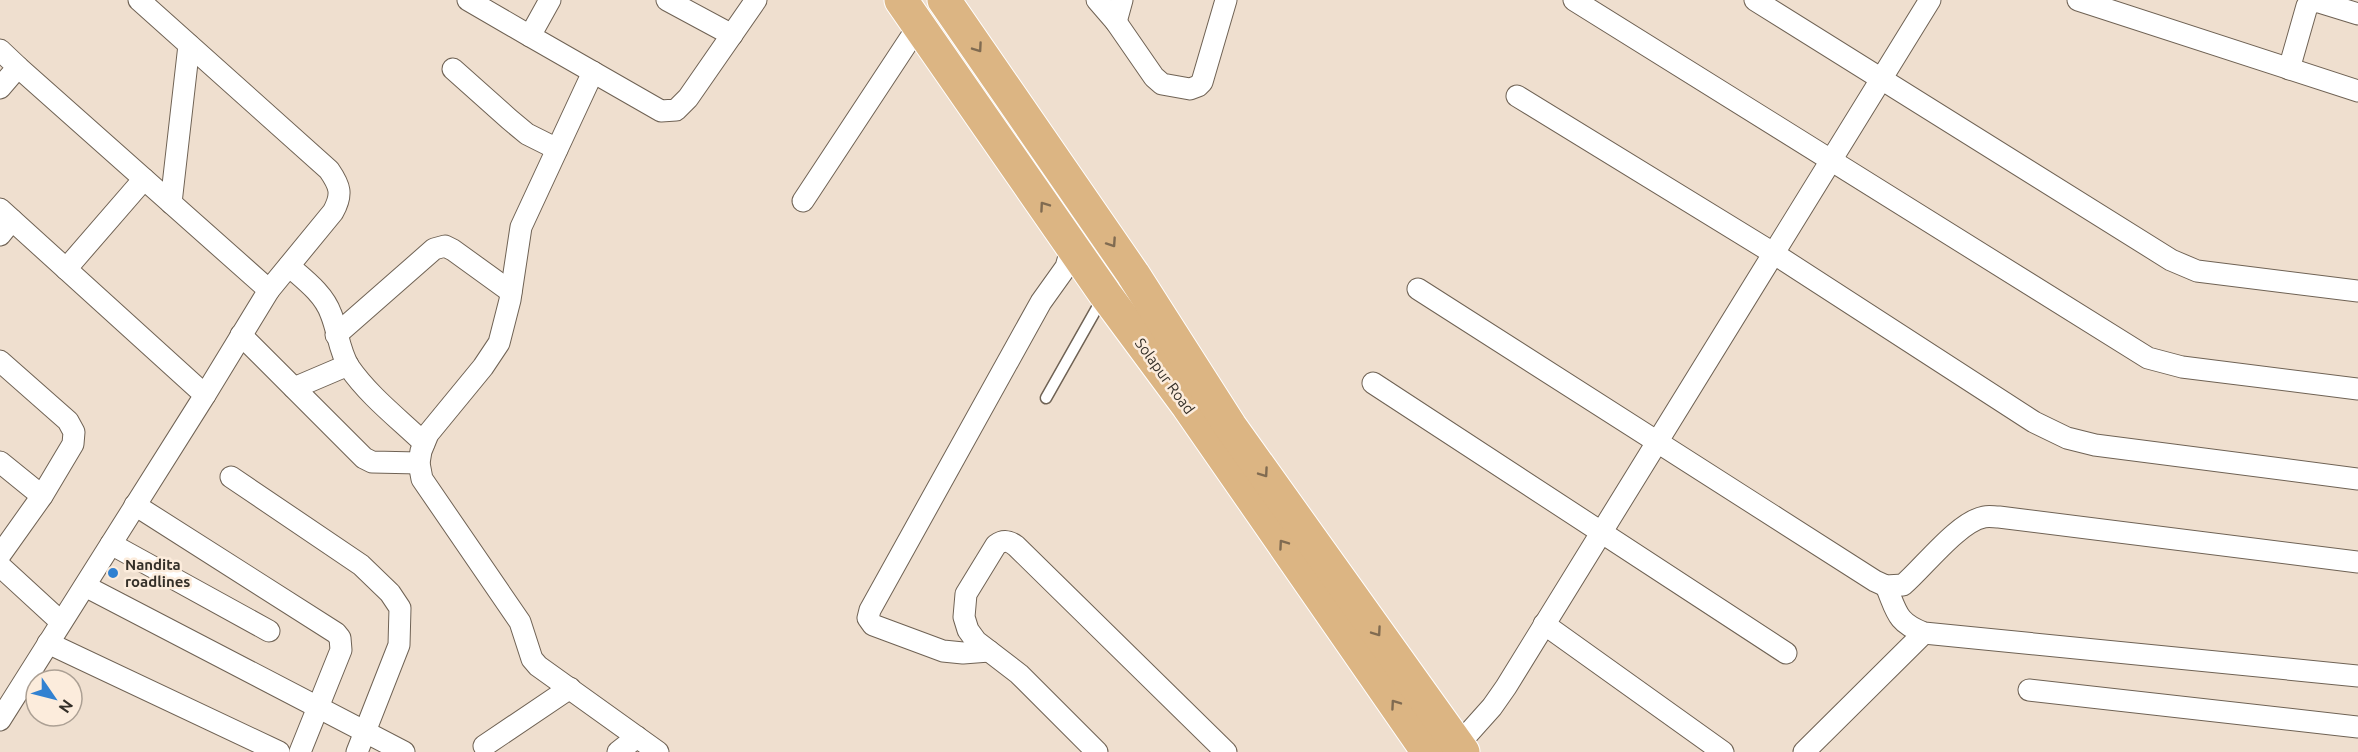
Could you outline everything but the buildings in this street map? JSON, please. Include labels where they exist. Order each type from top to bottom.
[{"type":"main road","name":"Solapur Road","points":[[944,0],[1127,264],[1199,400],[1220,432],[1451,750]]},
{"type":"main road","name":"Solapur Road","points":[[910,12],[1105,294],[1199,400]]},
{"type":"street","points":[[2,713],[111,544],[269,290],[333,212],[340,200],[340,186],[329,170],[139,0]]},
{"type":"street","points":[[468,0],[661,111],[676,110],[688,98],[756,0]]},
{"type":"street","points":[[530,36],[550,0]]},
{"type":"street","points":[[667,0],[732,35]]},
{"type":"street","points":[[1097,0],[1116,22],[1154,77],[1162,84],[1190,89],[1198,86],[1206,75],[1226,0]]},
{"type":"street","points":[[1116,22],[1122,0]]},
{"type":"street","points":[[1574,0],[2148,358],[2182,367],[2358,388]]},
{"type":"street","points":[[1755,0],[2171,260],[2197,271],[2358,291]]},
{"type":"street","points":[[1451,750],[1492,707],[1930,0]]},
{"type":"street","points":[[2078,0],[2124,7],[2289,69],[2358,91]]},
{"type":"street","points":[[2289,69],[2307,6],[2313,2],[2319,2],[2358,14]]},
{"type":"street","points":[[803,201],[910,12]]},
{"type":"street","points":[[171,203],[189,45]]},
{"type":"street","points":[[0,50],[269,290]]},
{"type":"street","points":[[0,88],[18,67]]},
{"type":"street","points":[[453,69],[527,134],[557,149]]},
{"type":"street","points":[[593,72],[521,227],[511,292],[499,343],[483,367],[428,434],[421,453],[423,479],[520,621],[532,659],[658,752]]},
{"type":"street","points":[[1517,96],[1773,253],[2034,422],[2067,438],[2095,446],[2358,479]]},
{"type":"street","points":[[66,269],[144,179]]},
{"type":"street","points":[[4,221],[66,269],[205,395]]},
{"type":"street","points":[[336,335],[434,249],[445,246],[453,249],[511,292]]},
{"type":"street","points":[[1000,658],[932,647],[873,625],[868,618],[870,610],[1041,302],[1066,267],[1072,246]]},
{"type":"street","points":[[289,266],[318,292],[331,313],[336,335],[348,365],[421,453]]},
{"type":"street","points":[[1418,289],[1886,586],[1903,585],[1967,524],[1983,517],[1999,517],[2358,562]]},
{"type":"street","points":[[242,335],[364,458],[372,462],[421,453]]},
{"type":"street","points":[[0,361],[68,422],[74,432],[73,444],[42,496],[0,555]]},
{"type":"street","points":[[294,388],[348,365]]},
{"type":"street","points":[[1373,383],[1786,653]]},
{"type":"street","points":[[0,462],[42,496]]},
{"type":"street","points":[[231,477],[361,565],[390,593],[400,608],[399,645],[357,752]]},
{"type":"street","points":[[135,505],[336,633],[340,638],[341,650],[300,752]]},
{"type":"street","points":[[1097,752],[1000,658],[976,641],[968,630],[964,606],[966,594],[996,545],[1002,541],[1011,542],[1054,583],[1217,749]]},
{"type":"street","points":[[111,544],[269,631]]},
{"type":"street","points":[[0,566],[61,622]]},
{"type":"street","points":[[85,585],[404,752]]},
{"type":"street","points":[[1886,586],[1900,619],[1924,633],[2358,676]]},
{"type":"street","points":[[1544,624],[1723,752]]},
{"type":"street","points":[[1804,752],[1924,633]]},
{"type":"street","points":[[48,643],[279,752]]},
{"type":"street","points":[[484,746],[570,688]]},
{"type":"street","points":[[2029,690],[2358,727]]},
{"type":"street","points":[[618,752],[637,737]]},
{"type":"lane","points":[[1046,398],[1105,294]]},
{"type":"place","name":"Nandita roadlines","points":[[113,573]]}]
